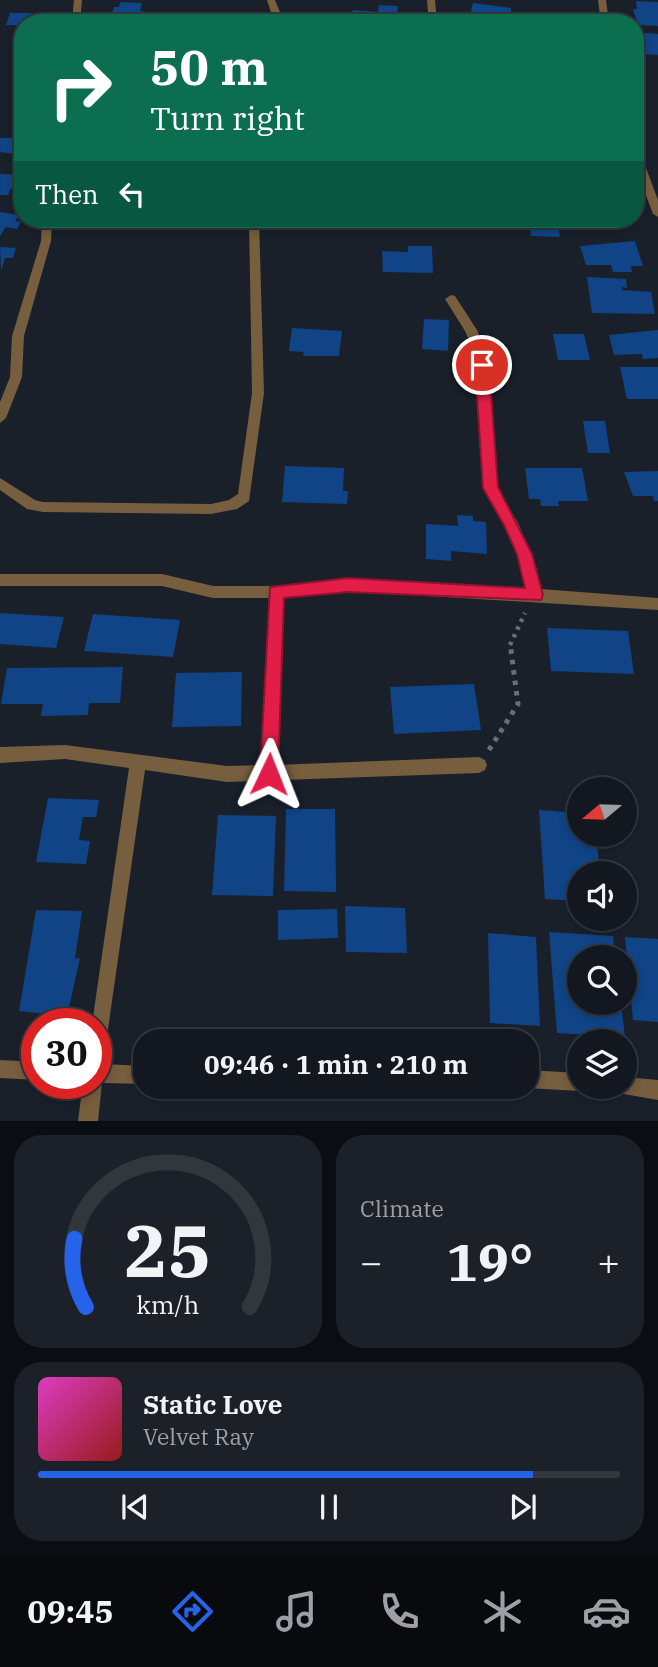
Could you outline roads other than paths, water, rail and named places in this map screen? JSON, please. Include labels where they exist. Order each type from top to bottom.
[{"type":"street","points":[[644,176],[658,214]]},
{"type":"street","points":[[0,418],[16,377],[18,336],[46,241],[47,228]]},
{"type":"street","points":[[0,483],[32,505],[43,507],[211,509],[232,505],[244,496],[258,393],[254,228]]},
{"type":"street","points":[[452,299],[479,349],[490,488],[520,544],[535,595]]},
{"type":"street","points":[[0,580],[162,580],[213,592],[276,592],[348,585],[658,604]]},
{"type":"street","points":[[269,774],[276,592]]},
{"type":"street","points":[[0,755],[65,752],[228,774],[480,765]]},
{"type":"street","points":[[103,1008],[138,763]]},
{"type":"street","points":[[0,1069],[21,1070]]},
{"type":"street","points":[[112,1074],[133,1075]]},
{"type":"street","points":[[539,1080],[567,1081]]},
{"type":"street","points":[[637,1087],[658,1090]]},
{"type":"street","points":[[88,1121],[91,1099]]}]
